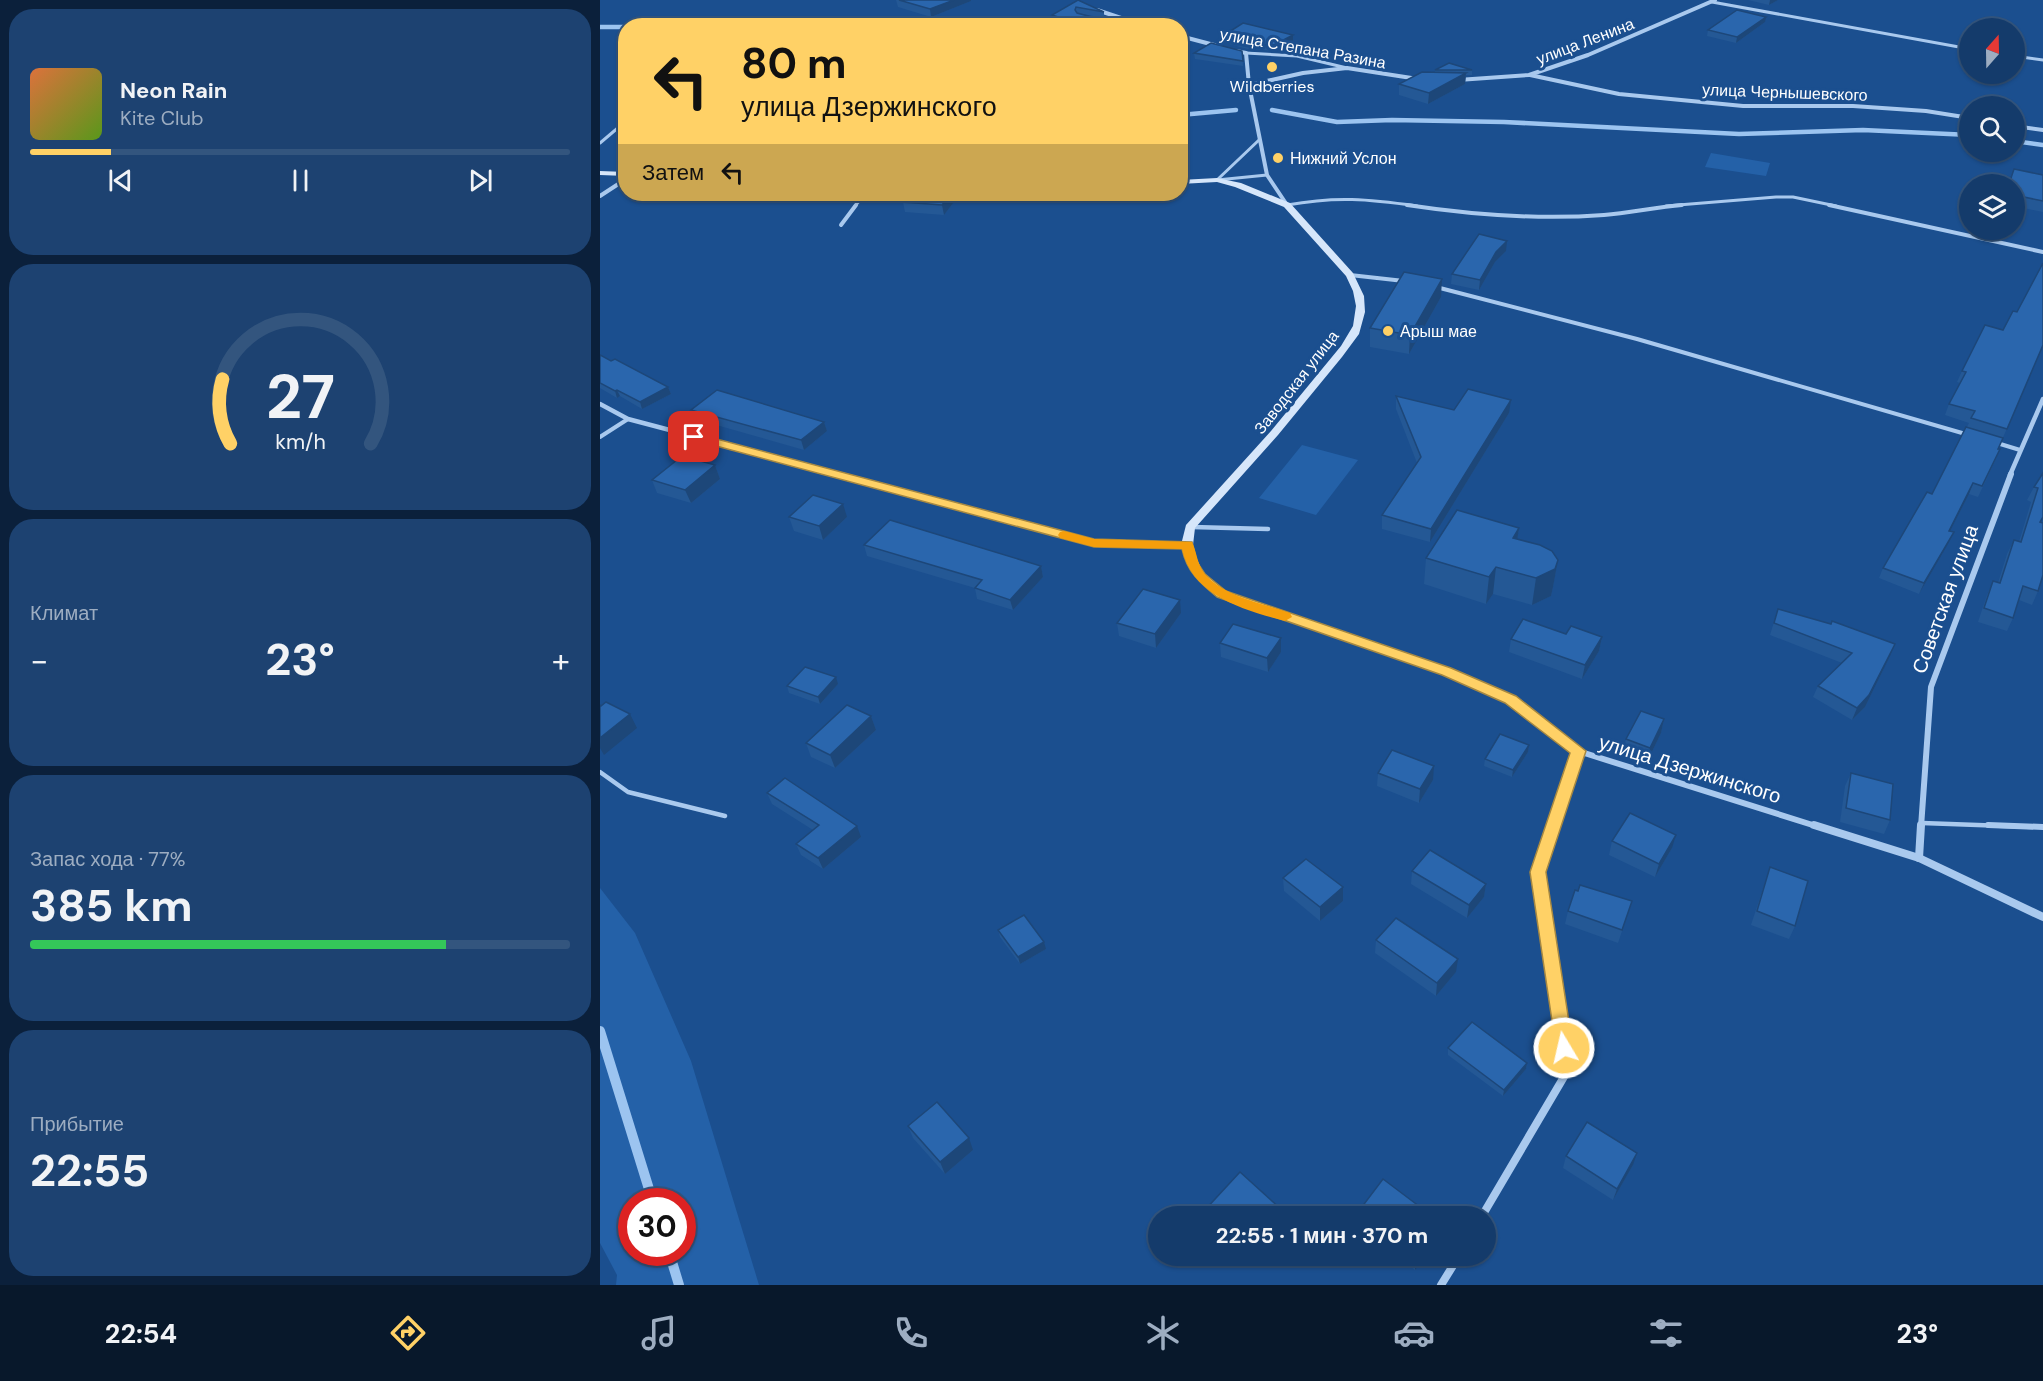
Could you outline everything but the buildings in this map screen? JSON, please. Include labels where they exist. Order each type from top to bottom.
[{"type":"street","name":"улица Ленина","points":[[1529,75],[1588,55],[1713,1]]},
{"type":"street","points":[[1087,5],[1123,18]]},
{"type":"street","name":"улица Степана Разина","points":[[1188,38],[1246,53]]},
{"type":"street","points":[[1246,53],[1249,85],[1268,175],[1287,205]]},
{"type":"street","points":[[1249,85],[1303,73],[1347,68]]},
{"type":"street","name":"улица Степана Разина","points":[[1347,68],[1427,79]]},
{"type":"street","points":[[1448,81],[1529,75]]},
{"type":"street","name":"улица Чернышевского","points":[[1529,75],[1619,94],[1743,106],[1852,106],[1926,111],[1959,116]]},
{"type":"street","points":[[2025,128],[2043,130]]},
{"type":"street","points":[[600,173],[618,176]]},
{"type":"street","name":"Заводская улица","points":[[1188,182],[1217,180],[1238,185],[1287,205],[1350,275],[1358,288],[1362,303],[1360,321],[1349,342],[1279,430],[1190,527]]},
{"type":"street","points":[[600,196],[618,183]]},
{"type":"street","name":"Советская улица","points":[[1919,858],[1931,687],[2020,450],[2043,399]]},
{"type":"street","points":[[600,404],[628,419],[1094,543],[1187,545],[1190,527]]},
{"type":"street","name":"улица Дзержинского","points":[[1187,545],[1191,562],[1201,577],[1222,594],[1446,672],[1510,699],[1578,751],[1919,858],[2043,917]]},
{"type":"street","points":[[1488,1206],[1568,1070],[1538,872],[1578,751]]},
{"type":"street","points":[[1442,1285],[1453,1266]]},
{"type":"lane","points":[[1713,1],[1959,47]]},
{"type":"lane","name":"улица Степана Разина","points":[[1246,53],[1297,56],[1347,68]]},
{"type":"lane","points":[[2025,58],[2043,60]]},
{"type":"lane","points":[[600,142],[618,128]]},
{"type":"lane","points":[[1217,180],[1259,140]]},
{"type":"lane","points":[[1217,180],[1268,175]]},
{"type":"lane","points":[[1287,205],[1319,199],[1359,198],[1475,215],[1526,217],[1605,215],[1670,206],[1793,197],[2043,252]]},
{"type":"lane","points":[[841,225],[860,201]]},
{"type":"lane","points":[[1350,275],[1415,283]]},
{"type":"lane","points":[[1426,284],[1707,357],[1975,437]]},
{"type":"lane","points":[[600,437],[628,419]]},
{"type":"lane","points":[[1986,440],[2020,450]]},
{"type":"lane","points":[[1190,527],[1268,529]]},
{"type":"lane","points":[[600,772],[628,792],[725,816]]},
{"type":"lane","points":[[1922,823],[2043,827]]},
{"type":"shaded area","points":[[1711,153],[1770,163],[1766,176],[1705,167]]},
{"type":"shaded area","points":[[1302,445],[1358,460],[1316,515],[1259,498]]},
{"type":"shaded area","points":[[600,888],[635,933],[691,1061],[759,1285],[616,1285],[617,1275],[600,1243]]},
{"type":"waterway","points":[[600,27],[618,27]]},
{"type":"waterway","points":[[1188,114],[1236,110]]},
{"type":"waterway","points":[[1272,110],[1337,122],[1392,120],[1504,122],[1739,134],[1863,130],[1959,134]]},
{"type":"waterway","points":[[2025,143],[2043,145]]},
{"type":"waterway","points":[[600,1031],[649,1188]]},
{"type":"waterway","points":[[673,1266],[679,1285]]},
{"type":"slow traffic","points":[[1064,535],[1094,543],[1187,545],[1191,562],[1201,577],[1222,594],[1285,617]]},
{"type":"place","name":"Wildberries","points":[[1272,67]]},
{"type":"place","name":"Нижний Услон","points":[[1278,158]]},
{"type":"place","name":"Арыш мае","points":[[1388,331]]},
{"type":"route","points":[[694,437],[1094,543],[1187,545],[1191,562],[1201,577],[1222,594],[1446,672],[1510,699],[1578,751],[1538,872],[1564,1048]]}]
